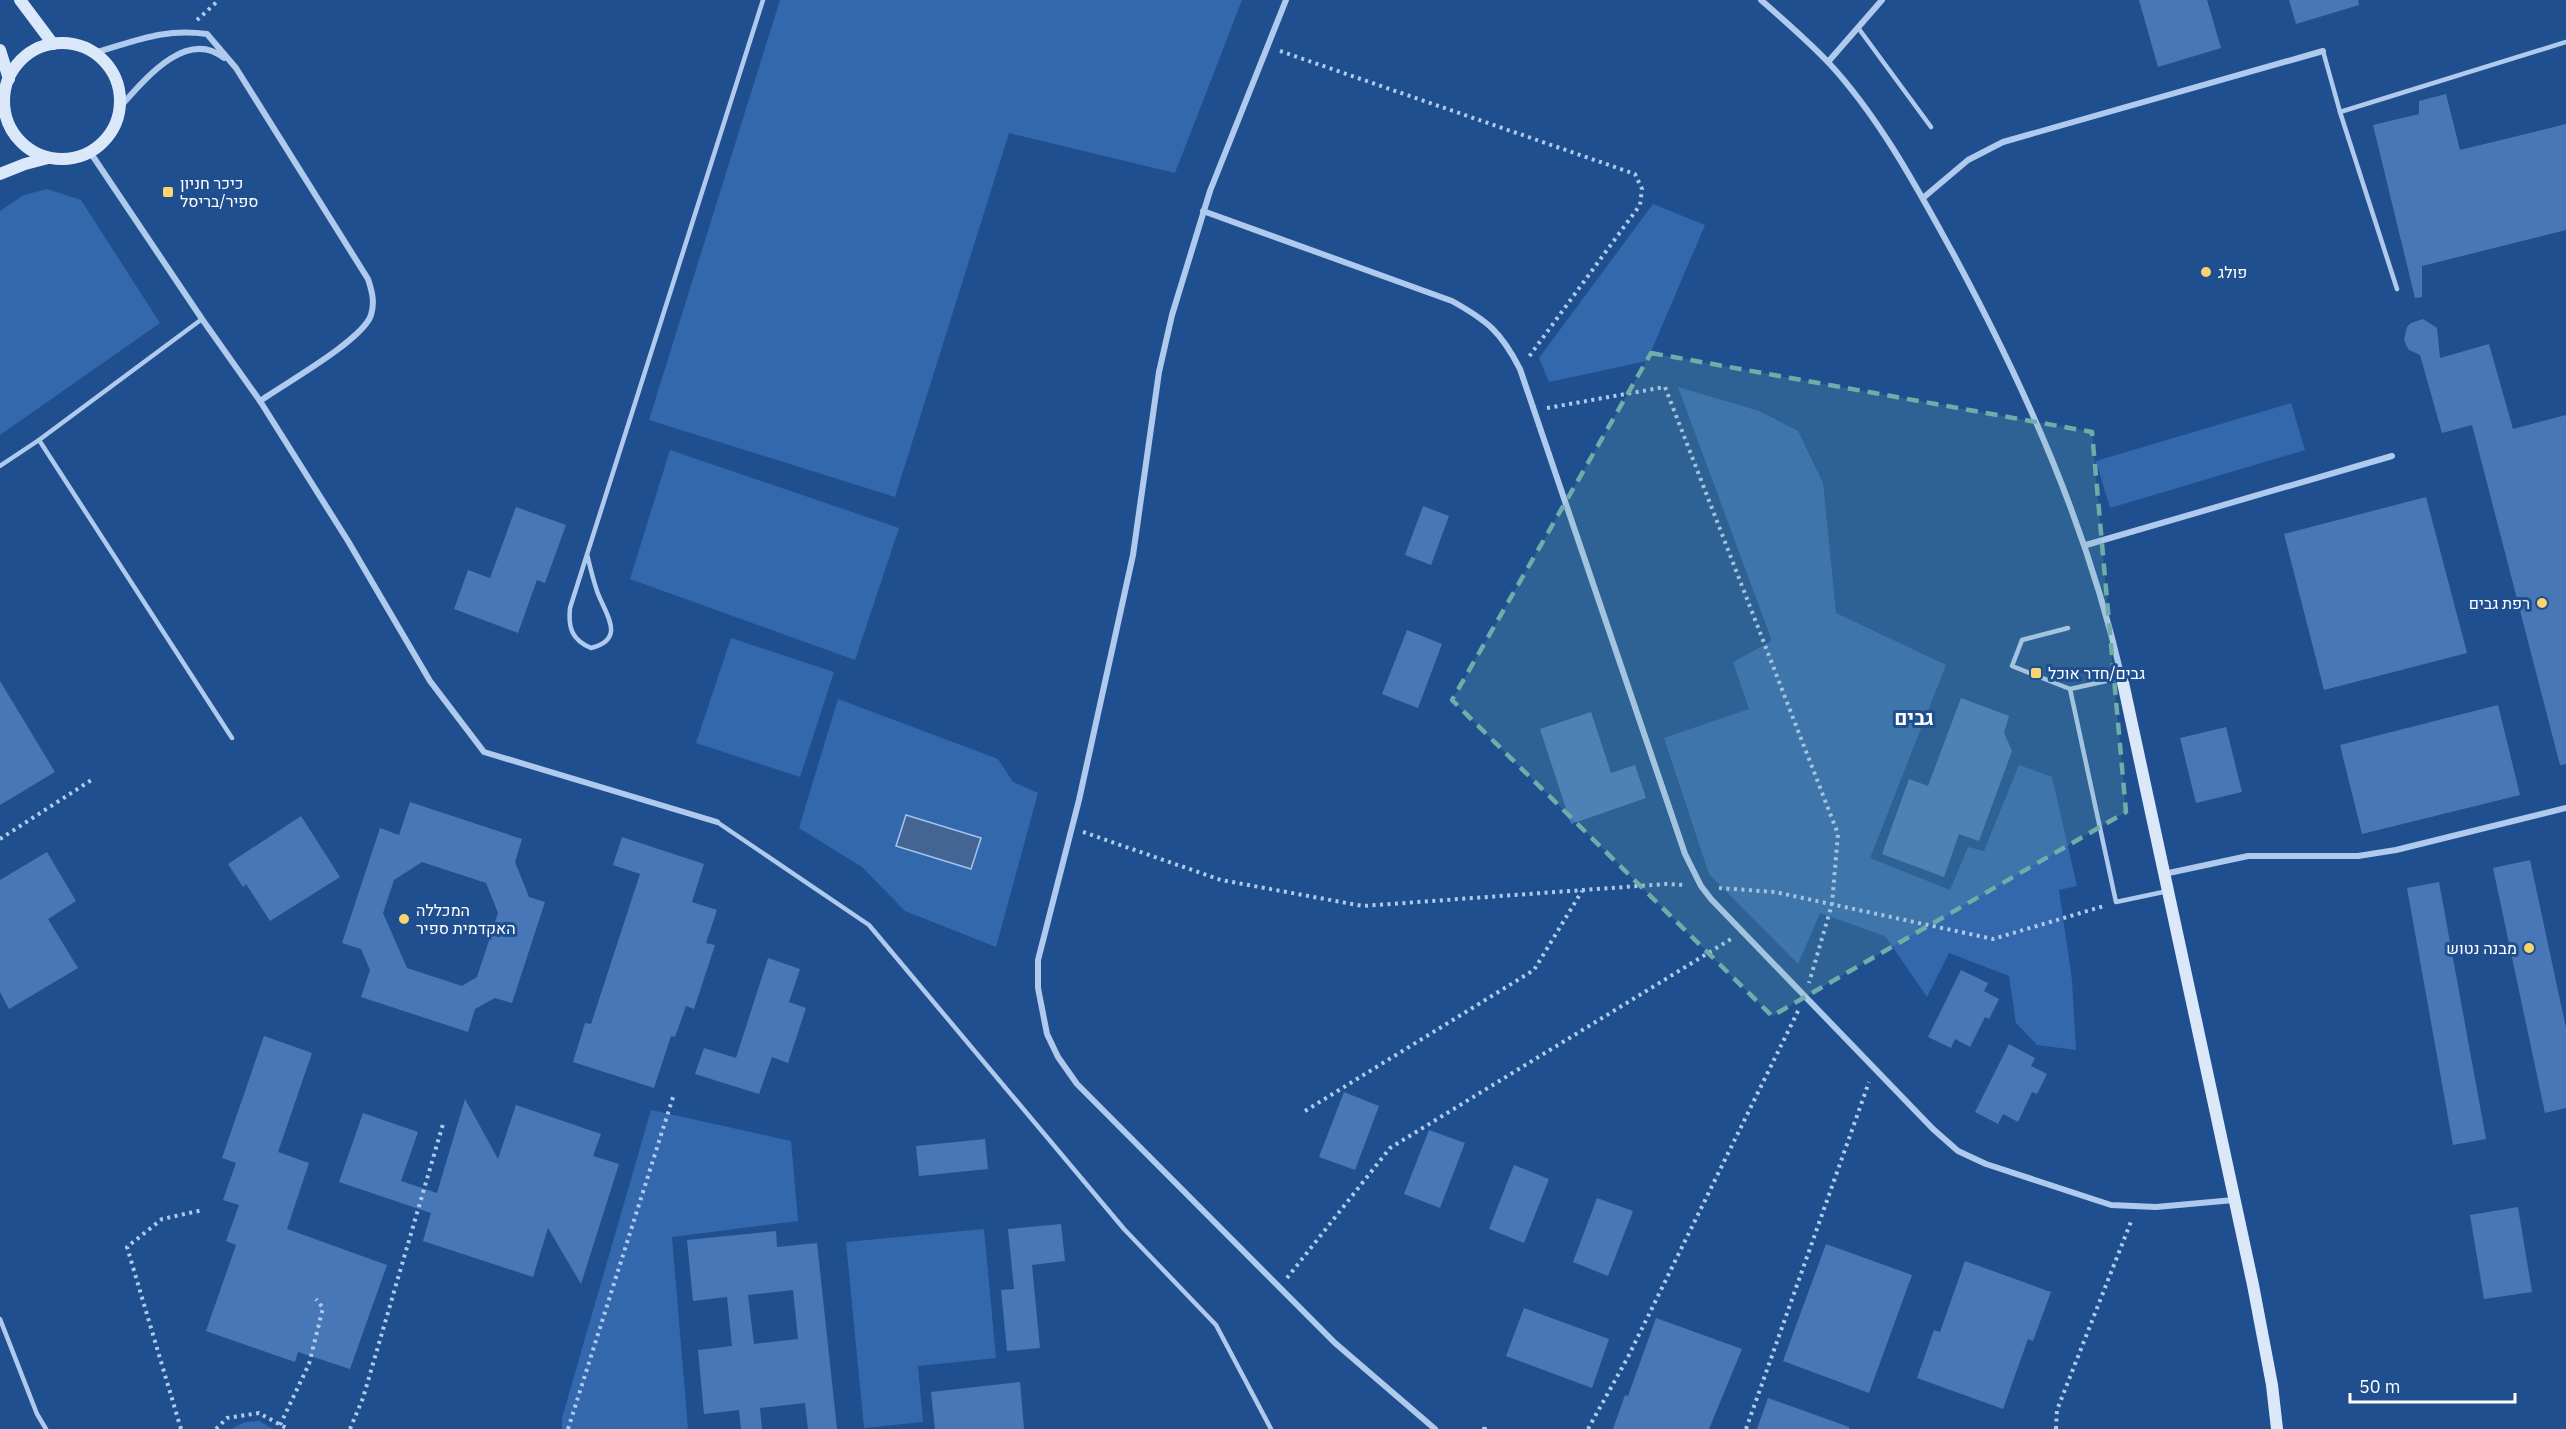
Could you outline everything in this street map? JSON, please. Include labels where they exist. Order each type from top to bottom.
[{"type":"street","points":[[20,0],[53,44]]},
{"type":"street","points":[[1286,0],[1203,211],[1182,275],[1159,372],[1133,555],[1072,828],[1038,960],[1038,988],[1047,1034],[1058,1057],[1077,1084],[1335,1343],[1436,1429]]},
{"type":"street","points":[[1761,0],[1828,62],[1864,106],[1923,198],[1986,315],[2023,393],[2061,478],[2086,545],[2107,612],[2122,678],[2234,1200],[2272,1385],[2277,1429]]},
{"type":"street","points":[[1828,62],[1882,0]]},
{"type":"street","points":[[94,53],[161,33],[184,31],[207,34],[236,68],[368,279],[373,296],[371,316],[360,334],[260,401]]},
{"type":"street","points":[[0,174],[48,158],[69,159],[90,152],[110,133],[119,108],[119,92],[114,77],[106,64],[94,53],[75,45],[53,44],[30,53],[18,64],[9,79],[2,105],[17,138],[28,148],[48,158]]},
{"type":"street","points":[[119,108],[159,65],[180,53],[202,48],[219,54],[236,68]]},
{"type":"street","points":[[0,50],[9,79]]},
{"type":"street","points":[[1923,198],[1968,160],[2003,142],[2323,51]]},
{"type":"street","points":[[90,152],[260,401],[348,542],[430,681],[484,752],[717,822]]},
{"type":"street","points":[[1203,211],[1452,301],[1482,318],[1506,342],[1520,369],[1685,854],[1701,886],[1742,932],[1933,1129],[1958,1151],[1986,1164],[2110,1205],[2156,1207],[2234,1200]]},
{"type":"street","points":[[2086,545],[2392,456]]},
{"type":"street","points":[[2164,874],[2248,856],[2358,856],[2396,850],[2566,808]]},
{"type":"lane","points":[[587,554],[598,594],[611,619],[611,633],[606,642],[591,648],[583,645],[571,633],[568,622],[570,608],[587,554],[763,0]]},
{"type":"lane","points":[[1859,28],[1931,127]]},
{"type":"lane","points":[[2340,112],[2566,42]]},
{"type":"lane","points":[[2323,51],[2340,112],[2397,289]]},
{"type":"lane","points":[[0,466],[39,440],[202,319]]},
{"type":"lane","points":[[39,440],[232,738]]},
{"type":"lane","points":[[2068,628],[2022,640],[2012,666],[2070,689],[2122,678]]},
{"type":"lane","points":[[2070,689],[2116,902],[2168,891]]},
{"type":"lane","points":[[717,822],[869,926],[1124,1229],[1216,1325],[1271,1429]]},
{"type":"lane","points":[[0,1319],[37,1414],[46,1429]]},
{"type":"path","points":[[184,31],[219,0]]},
{"type":"path","points":[[1268,46],[1635,174],[1642,189],[1640,205],[1520,369]]},
{"type":"path","points":[[1534,410],[1665,387],[1838,834],[1832,904],[1805,997],[1628,1357],[1588,1429]]},
{"type":"path","points":[[0,839],[93,779]]},
{"type":"path","points":[[1072,828],[1221,880],[1363,906],[1666,884],[1775,892],[1993,939],[2116,902]]},
{"type":"path","points":[[1305,1111],[1534,970],[1582,890]]},
{"type":"path","points":[[1279,1288],[1390,1148],[1742,932]]},
{"type":"path","points":[[1746,1429],[1874,1068]]},
{"type":"path","points":[[568,1429],[674,1094]]},
{"type":"path","points":[[350,1429],[363,1398],[443,1124]]},
{"type":"path","points":[[2056,1429],[2057,1410],[2137,1206]]},
{"type":"path","points":[[181,1429],[127,1247],[162,1220],[203,1210]]},
{"type":"path","points":[[280,1425],[309,1364],[323,1308],[316,1299]]},
{"type":"path","points":[[216,1429],[227,1418],[259,1413],[288,1429]]},
{"type":"highlighted area","points":[[1651,353],[2092,432],[2126,812],[1772,1016],[1452,700]]},
{"type":"shaded area","points":[[780,0],[1242,0],[1175,173],[1009,133],[895,497],[649,420]]},
{"type":"shaded area","points":[[47,189],[81,200],[160,323],[0,435],[0,211],[24,195]]},
{"type":"shaded area","points":[[1653,204],[1705,225],[1647,361],[1549,382],[1539,358]]},
{"type":"shaded area","points":[[1678,387],[1759,411],[1798,431],[1823,483],[1836,613],[1946,665],[1870,858],[1950,890],[1968,847],[1984,851],[2019,765],[2052,777],[2077,886],[2059,890],[2072,980],[2076,1050],[2037,1045],[2016,1023],[2009,976],[1949,953],[1927,997],[1885,936],[1820,913],[1798,964],[1709,874],[1664,738],[1749,709],[1733,662],[1772,641]]},
{"type":"shaded area","points":[[2291,403],[2305,450],[2110,508],[2096,461]]},
{"type":"shaded area","points":[[670,450],[899,528],[855,660],[630,579]]},
{"type":"shaded area","points":[[731,638],[834,672],[800,777],[696,743]]},
{"type":"shaded area","points":[[838,699],[998,759],[1013,782],[1038,793],[996,947],[905,911],[862,867],[799,828]]},
{"type":"shaded area","points":[[906,815],[981,838],[971,869],[896,846]]},
{"type":"shaded area","points":[[651,1110],[791,1141],[798,1221],[672,1237],[688,1429],[562,1429],[562,1418]]},
{"type":"shaded area","points":[[984,1229],[996,1358],[918,1366],[923,1422],[864,1428],[846,1242]]},
{"type":"shaded area","points":[[259,1421],[273,1429],[231,1429],[245,1422]]},
{"type":"building","points":[[2139,0],[2207,0],[2221,48],[2158,67]]},
{"type":"building","points":[[2289,0],[2358,0],[2359,5],[2296,24]]},
{"type":"building","points":[[2446,94],[2460,150],[2566,124],[2566,230],[2422,266],[2422,297],[2415,298],[2373,125],[2419,114],[2419,101]]},
{"type":"building","name":"רפת גבים","points":[[2423,319],[2437,328],[2440,358],[2489,344],[2513,429],[2566,415],[2566,764],[2560,765],[2472,425],[2442,433],[2420,355],[2409,350],[2404,339],[2407,327]]},
{"type":"building","points":[[2426,497],[2467,653],[2324,690],[2284,534]]},
{"type":"building","points":[[1423,506],[1449,516],[1431,565],[1405,555]]},
{"type":"building","points":[[516,507],[566,525],[545,583],[537,580],[518,633],[454,609],[468,570],[490,578]]},
{"type":"building","points":[[1407,630],[1442,644],[1418,708],[1382,694]]},
{"type":"building","points":[[0,681],[55,772],[0,805]]},
{"type":"building","points":[[1961,698],[2009,716],[2004,733],[2012,751],[1979,841],[1959,834],[1944,877],[1882,854],[1909,779],[1928,786]]},
{"type":"building","points":[[2498,705],[2520,795],[2362,834],[2340,745]]},
{"type":"building","points":[[1591,712],[1611,773],[1635,765],[1646,798],[1571,824],[1540,729]]},
{"type":"building","points":[[2226,727],[2242,792],[2196,803],[2180,738]]},
{"type":"building","points":[[410,802],[522,839],[515,862],[529,897],[545,902],[512,1003],[495,998],[475,1009],[468,1032],[361,997],[370,970],[361,949],[342,943],[380,828],[399,835]],"holes":[[[422,862],[486,883],[498,913],[477,977],[462,986],[407,968],[383,913],[394,880]]]},
{"type":"building","points":[[301,816],[340,877],[270,921],[246,884],[243,887],[228,864]]},
{"type":"building","points":[[622,837],[704,864],[692,902],[717,910],[706,943],[715,945],[694,1009],[686,1006],[675,1037],[671,1036],[654,1088],[573,1062],[585,1023],[591,1024],[640,874],[613,865]]},
{"type":"building","points":[[47,852],[76,901],[48,919],[78,968],[9,1009],[0,992],[0,880]]},
{"type":"building","name":"מבנה נטוש","points":[[2530,860],[2566,1028],[2566,1108],[2545,1113],[2493,868]]},
{"type":"building","name":"מבנה נטוש","points":[[2439,882],[2486,1139],[2453,1145],[2407,888]]},
{"type":"building","points":[[768,958],[800,969],[789,1002],[806,1008],[788,1063],[772,1057],[759,1094],[695,1074],[704,1048],[736,1058]]},
{"type":"building","points":[[1961,970],[1988,983],[1984,991],[1999,999],[1989,1019],[1985,1017],[1970,1047],[1955,1039],[1951,1048],[1928,1037]]},
{"type":"building","points":[[264,1036],[312,1053],[278,1152],[309,1163],[287,1229],[387,1265],[350,1369],[298,1352],[295,1362],[206,1331],[236,1245],[226,1241],[239,1205],[223,1200],[236,1163],[222,1158]]},
{"type":"building","points":[[2009,1044],[2035,1058],[2031,1066],[2047,1074],[2037,1094],[2032,1092],[2018,1122],[2003,1114],[1998,1124],[1975,1112]]},
{"type":"building","points":[[1344,1092],[1379,1106],[1355,1170],[1319,1157]]},
{"type":"building","points":[[465,1099],[498,1159],[516,1105],[601,1134],[593,1156],[619,1164],[581,1284],[548,1228],[533,1277],[423,1241],[431,1213],[339,1182],[363,1113],[418,1132],[401,1181],[437,1193]]},
{"type":"building","points":[[1429,1130],[1465,1143],[1440,1208],[1404,1194]]},
{"type":"building","points":[[985,1139],[988,1169],[919,1176],[916,1146]]},
{"type":"building","points":[[1514,1165],[1549,1179],[1524,1243],[1489,1229]]},
{"type":"building","points":[[1597,1198],[1633,1211],[1608,1276],[1573,1262]]},
{"type":"building","points":[[2518,1207],[2532,1292],[2484,1299],[2470,1215]]},
{"type":"building","points":[[1061,1224],[1065,1261],[1032,1265],[1040,1348],[1007,1351],[1001,1290],[1014,1289],[1008,1229]]},
{"type":"building","points":[[776,1231],[777,1247],[817,1243],[837,1429],[808,1429],[805,1403],[760,1408],[762,1429],[741,1429],[739,1410],[704,1414],[698,1350],[732,1346],[727,1297],[693,1301],[687,1240]],"holes":[[[793,1290],[798,1339],[754,1344],[748,1295]]]},
{"type":"building","points":[[1826,1244],[1912,1275],[1869,1393],[1783,1361]]},
{"type":"building","points":[[1965,1261],[2051,1292],[2033,1341],[2028,1339],[2003,1409],[1917,1378],[1934,1330],[1940,1332]]},
{"type":"building","points":[[1524,1308],[1609,1339],[1592,1388],[1506,1356]]},
{"type":"building","points":[[1656,1318],[1742,1349],[1709,1429],[1613,1429],[1625,1395],[1628,1396]]},
{"type":"building","points":[[1020,1382],[1024,1429],[935,1429],[931,1392]]},
{"type":"building","points":[[1768,1398],[1849,1427],[1849,1429],[1757,1429]]},
{"type":"place","name":"כיכר חניון ספיר/בריסל","points":[[168,192]]},
{"type":"place","name":"פולג","points":[[2206,272]]},
{"type":"place","name":"רפת גבים","points":[[2542,603]]},
{"type":"place","name":"גבים/חדר אוכל","points":[[2036,673]]},
{"type":"place","name":"המכללה האקדמית ספיר","points":[[404,919]]},
{"type":"place","name":"מבנה נטוש","points":[[2529,948]]},
{"type":"district","name":"גבים","points":[[1914,718]]}]
